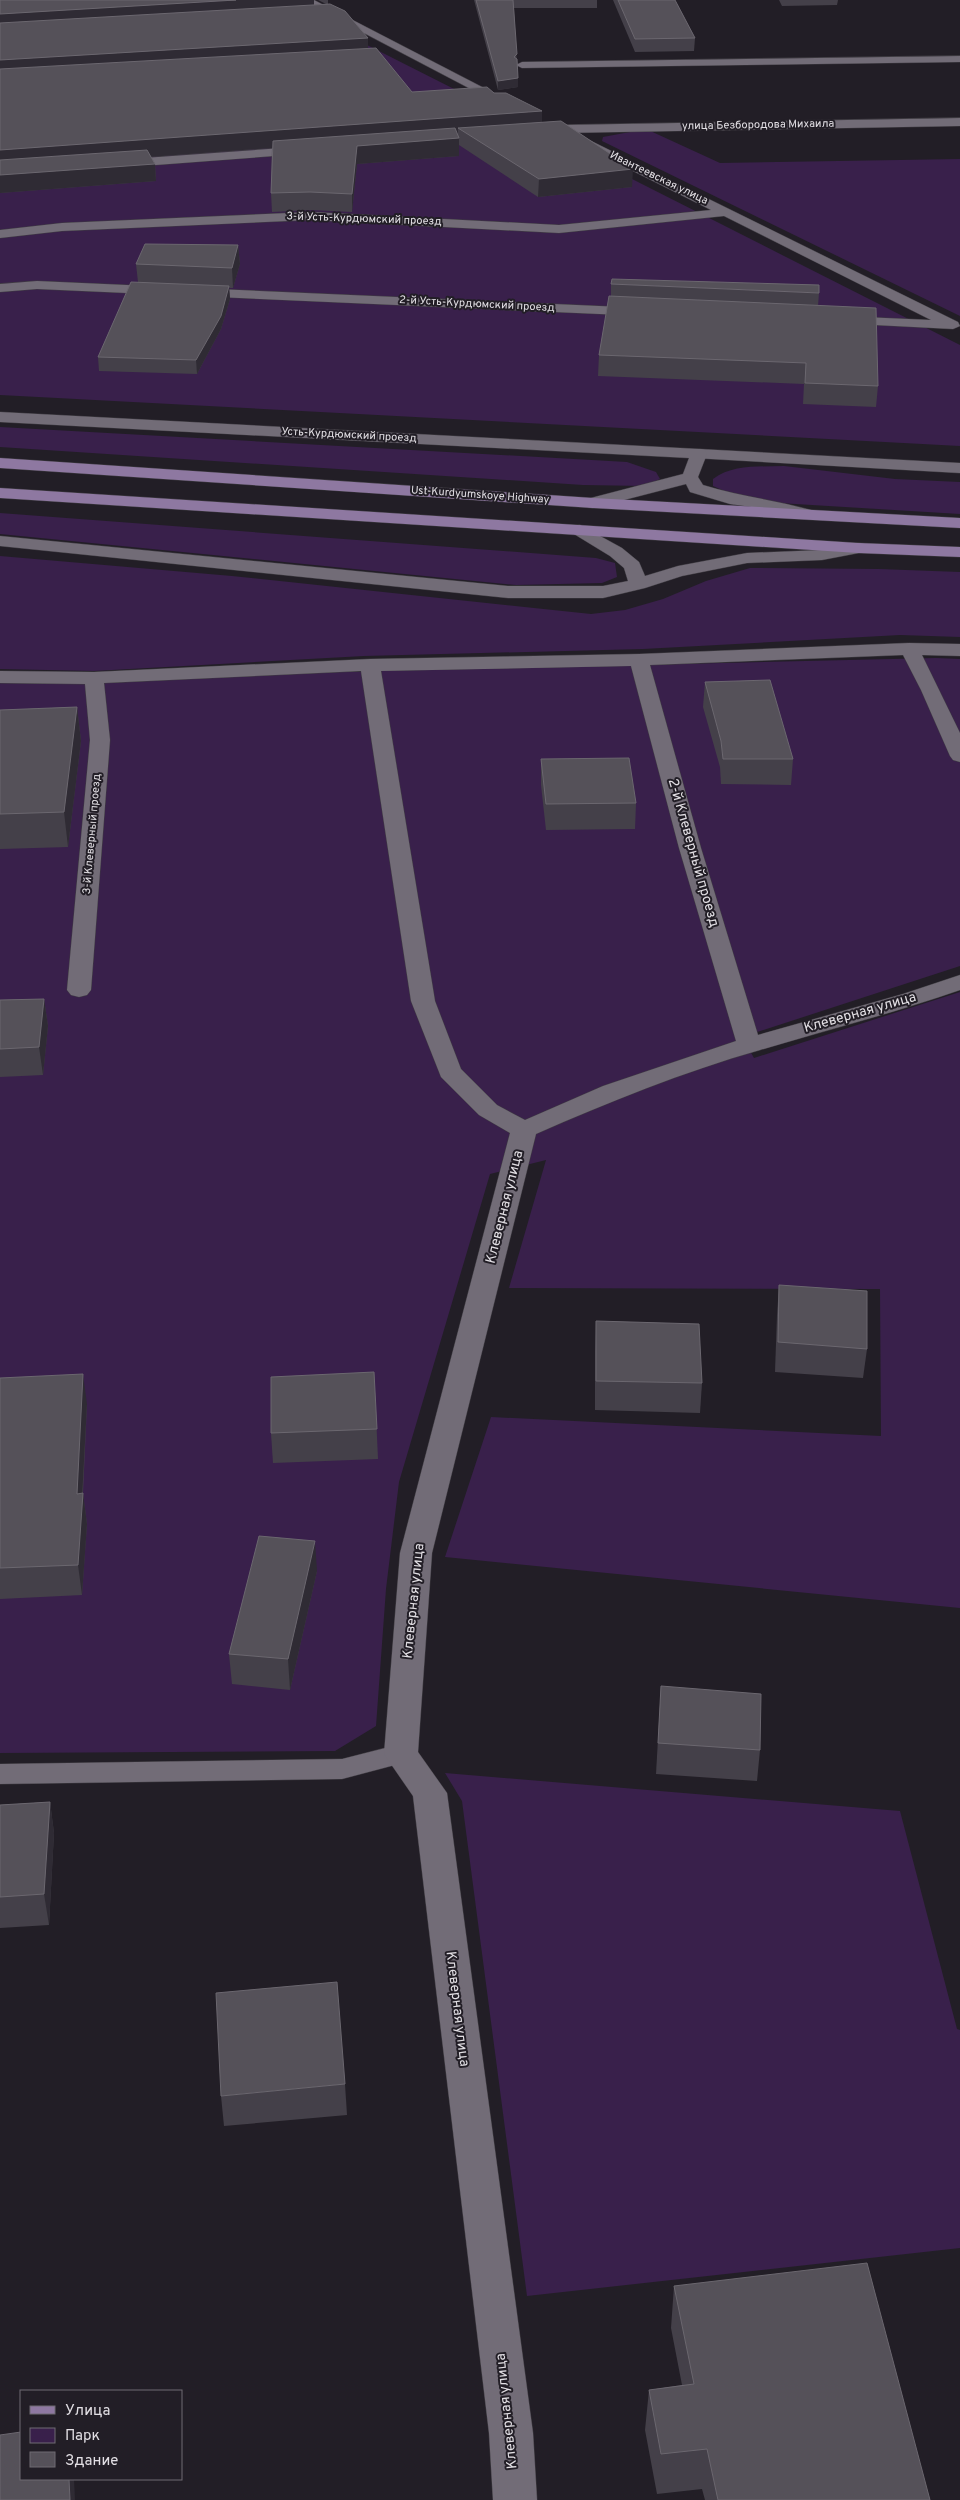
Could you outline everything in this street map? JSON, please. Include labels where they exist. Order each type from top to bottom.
[{"type":"main road","name":"Ust-Kurdyumskoye Highway","points":[[0,463],[592,503],[960,523]]},
{"type":"main road","points":[[0,493],[858,548],[960,552]]},
{"type":"street","points":[[306,0],[522,111]]},
{"type":"street","points":[[315,15],[335,14]]},
{"type":"street","points":[[395,58],[415,57]]},
{"type":"street","points":[[522,65],[960,59]]},
{"type":"street","name":"улица Безбородова Михаила","points":[[555,129],[960,122]]},
{"type":"street","name":"Ивантеевская улица","points":[[555,129],[728,212],[957,327]]},
{"type":"street","points":[[107,165],[325,149]]},
{"type":"street","name":"3-й Усть-Курдюмский проезд","points":[[0,234],[62,227],[311,216],[559,228],[728,212]]},
{"type":"street","name":"2-й Усть-Курдюмский проезд","points":[[0,288],[37,285],[665,313]]},
{"type":"street","points":[[824,320],[957,327]]},
{"type":"street","name":"Усть-Курдюмский проезд","points":[[0,417],[699,454]]},
{"type":"street","points":[[592,503],[667,487],[690,477],[699,454],[960,468]]},
{"type":"street","points":[[690,477],[696,488],[730,499],[774,505],[805,514]]},
{"type":"street","points":[[580,530],[616,552],[633,566],[638,584]]},
{"type":"street","points":[[0,541],[508,592],[555,594],[603,592],[638,584],[678,571],[747,558],[822,555],[858,548]]},
{"type":"street","points":[[0,677],[94,678],[370,665],[639,660],[909,648],[960,650]]},
{"type":"street","points":[[909,648],[931,690],[960,756]]},
{"type":"street","name":"2-й Клеверный проезд","points":[[639,660],[690,848],[749,1045]]},
{"type":"street","points":[[370,665],[423,1002],[450,1072],[488,1110],[524,1130]]},
{"type":"street","name":"3-й Клеверный проезд","points":[[79,990],[100,740],[94,678]]},
{"type":"street","name":"Клеверная улица","points":[[515,2500],[511,2434],[430,1793],[401,1754],[416,1553],[524,1130],[612,1091],[749,1045],[912,999],[960,982]]},
{"type":"lane","points":[[0,1774],[342,1768],[401,1754]]},
{"type":"green space","points":[[0,0],[278,0],[960,345],[960,446],[0,395]]},
{"type":"green space","points":[[646,129],[720,163],[960,159],[960,316],[602,141],[603,137]]},
{"type":"green space","points":[[0,427],[627,462],[656,472],[660,479],[645,486],[583,485],[0,447]]},
{"type":"green space","points":[[784,466],[895,479],[960,482],[960,514],[779,503],[733,495],[713,486],[713,479],[729,471],[747,467]]},
{"type":"green space","points":[[0,513],[596,558],[615,563],[617,577],[602,583],[516,585],[0,534]]},
{"type":"green space","points":[[0,556],[232,576],[591,614],[625,610],[663,599],[706,581],[750,568],[960,572],[960,637],[900,635],[643,649],[364,656],[94,671],[0,669]]},
{"type":"green space","points":[[936,658],[960,659],[960,966],[742,1037],[754,1058],[960,992],[960,1608],[445,1557],[491,1417],[881,1436],[880,1289],[509,1288],[546,1160],[490,1174],[399,1482],[386,1589],[376,1726],[335,1751],[0,1753],[0,680]]},
{"type":"green space","points":[[445,1773],[900,1811],[957,2029],[960,2030],[960,2248],[527,2296],[462,1801]]},
{"type":"building","points":[[0,0],[236,0],[0,14]]},
{"type":"building","points":[[476,0],[513,0],[517,54],[514,57],[517,59],[518,78],[498,81]]},
{"type":"building","points":[[618,0],[675,0],[695,38],[635,39]]},
{"type":"building","points":[[330,4],[345,11],[368,38],[0,60],[0,23]]},
{"type":"building","points":[[376,48],[412,92],[487,87],[494,93],[506,93],[542,111],[0,150],[0,69]]},
{"type":"building","points":[[561,121],[633,169],[539,179],[458,128]]},
{"type":"building","points":[[455,128],[459,138],[357,146],[352,194],[271,193],[273,141]]},
{"type":"building","points":[[147,150],[155,164],[0,175],[0,160]]},
{"type":"building","points":[[145,244],[238,245],[232,268],[136,264]]},
{"type":"building","points":[[612,279],[819,285],[819,293],[611,284]]},
{"type":"building","points":[[131,282],[229,286],[221,316],[196,360],[98,357]]},
{"type":"building","points":[[609,296],[876,308],[878,386],[805,383],[806,363],[599,355]]},
{"type":"building","points":[[770,680],[793,759],[723,759],[721,741],[705,682]]},
{"type":"building","points":[[77,707],[64,812],[0,814],[0,710]]},
{"type":"building","points":[[629,758],[636,803],[546,804],[541,759]]},
{"type":"building","points":[[44,999],[39,1047],[0,1049],[0,1000]]},
{"type":"building","points":[[779,1285],[867,1291],[867,1349],[778,1342]]},
{"type":"building","points":[[596,1321],[699,1324],[702,1383],[596,1381]]},
{"type":"building","points":[[374,1372],[377,1429],[271,1433],[271,1377]]},
{"type":"building","points":[[83,1374],[77,1494],[83,1493],[78,1565],[0,1568],[0,1378]]},
{"type":"building","points":[[259,1536],[315,1541],[288,1659],[229,1654]]},
{"type":"building","points":[[661,1686],[761,1694],[760,1750],[658,1743]]},
{"type":"building","points":[[50,1802],[44,1894],[0,1897],[0,1805]]},
{"type":"building","points":[[337,1982],[345,2084],[221,2096],[216,1993]]},
{"type":"building","points":[[867,2263],[930,2500],[718,2500],[707,2449],[661,2454],[649,2390],[694,2384],[674,2286]]},
{"type":"building","points":[[20,2432],[20,2480],[69,2480],[70,2500],[0,2500],[0,2435]]}]
